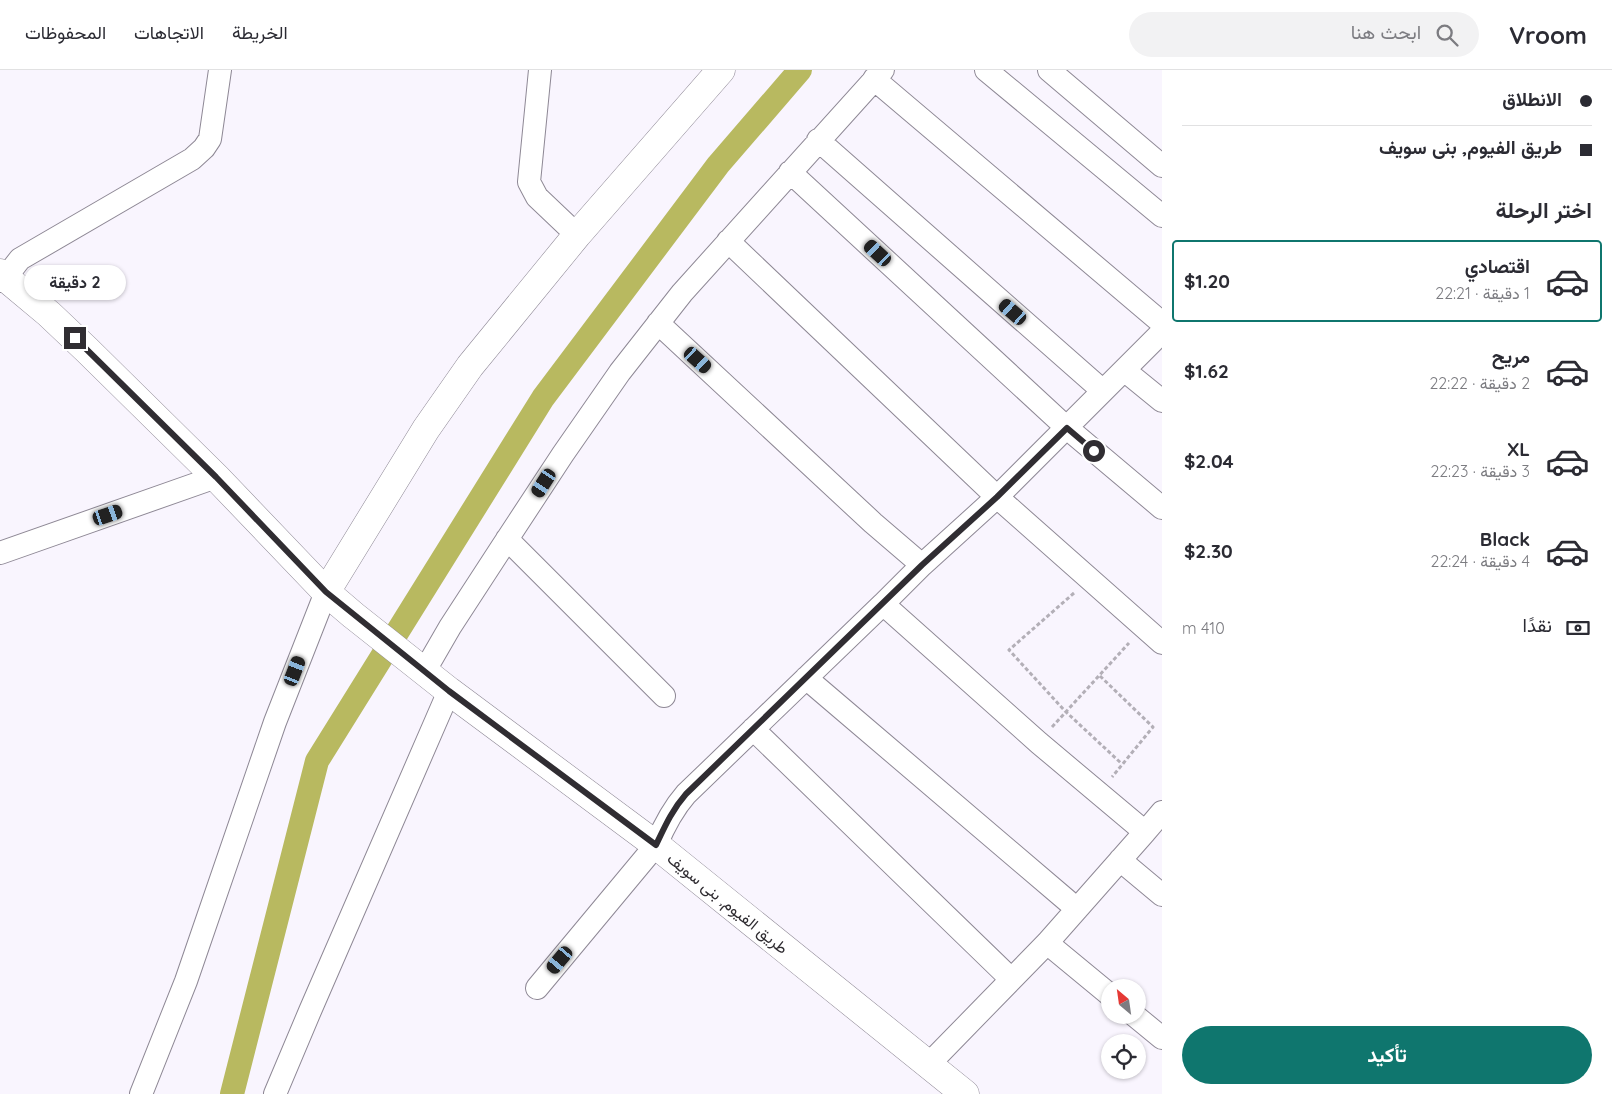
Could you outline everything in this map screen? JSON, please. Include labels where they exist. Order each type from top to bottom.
[{"type":"main road","points":[[326,592],[426,429],[470,366],[577,235],[717,72]]},
{"type":"main road","name":"طريق الفيوم, بنى سويف","points":[[2,277],[49,314],[87,350],[216,477],[326,592],[353,615],[420,669],[656,845],[965,1094]]},
{"type":"street","points":[[2,277],[20,259],[192,159],[204,148],[210,139],[220,70]]},
{"type":"street","points":[[540,70],[530,182],[537,197],[577,235]]},
{"type":"street","points":[[986,70],[1162,216]]},
{"type":"street","points":[[1049,70],[1162,166]]},
{"type":"street","points":[[420,669],[620,372],[682,293],[878,75],[1162,324]]},
{"type":"street","points":[[818,140],[1103,391]]},
{"type":"street","points":[[790,172],[1067,428],[1162,508]]},
{"type":"street","points":[[728,241],[997,497],[1162,643]]},
{"type":"street","points":[[658,323],[922,565]]},
{"type":"street","points":[[536,988],[656,845],[676,805],[922,565],[997,497],[1162,332]]},
{"type":"street","points":[[1124,370],[1162,401]]},
{"type":"street","points":[[0,553],[216,477]]},
{"type":"street","points":[[507,539],[664,696]]},
{"type":"street","points":[[141,1094],[186,981],[272,731],[326,592]]},
{"type":"street","points":[[883,604],[1039,743],[1145,832]]},
{"type":"street","points":[[806,678],[1077,909]]},
{"type":"street","points":[[276,1094],[313,1002],[449,691]]},
{"type":"street","points":[[753,729],[1011,979]]},
{"type":"street","points":[[928,1065],[1047,943],[1162,812]]},
{"type":"street","points":[[1120,860],[1162,895]]},
{"type":"street","points":[[1047,943],[1101,988]]},
{"type":"street","points":[[1145,1024],[1162,1038]]},
{"type":"path","points":[[1090,579],[1009,650],[1065,711],[1122,764],[1153,727],[1100,676]]},
{"type":"path","points":[[1065,711],[1100,676],[1144,626]]},
{"type":"waterway","points":[[232,1094],[317,761],[543,398],[718,165],[800,70]]},
{"type":"route","points":[[75,338],[216,477],[326,592],[416,666],[656,845],[668,818],[686,794],[922,565],[997,497],[1067,428],[1094,451]]}]
